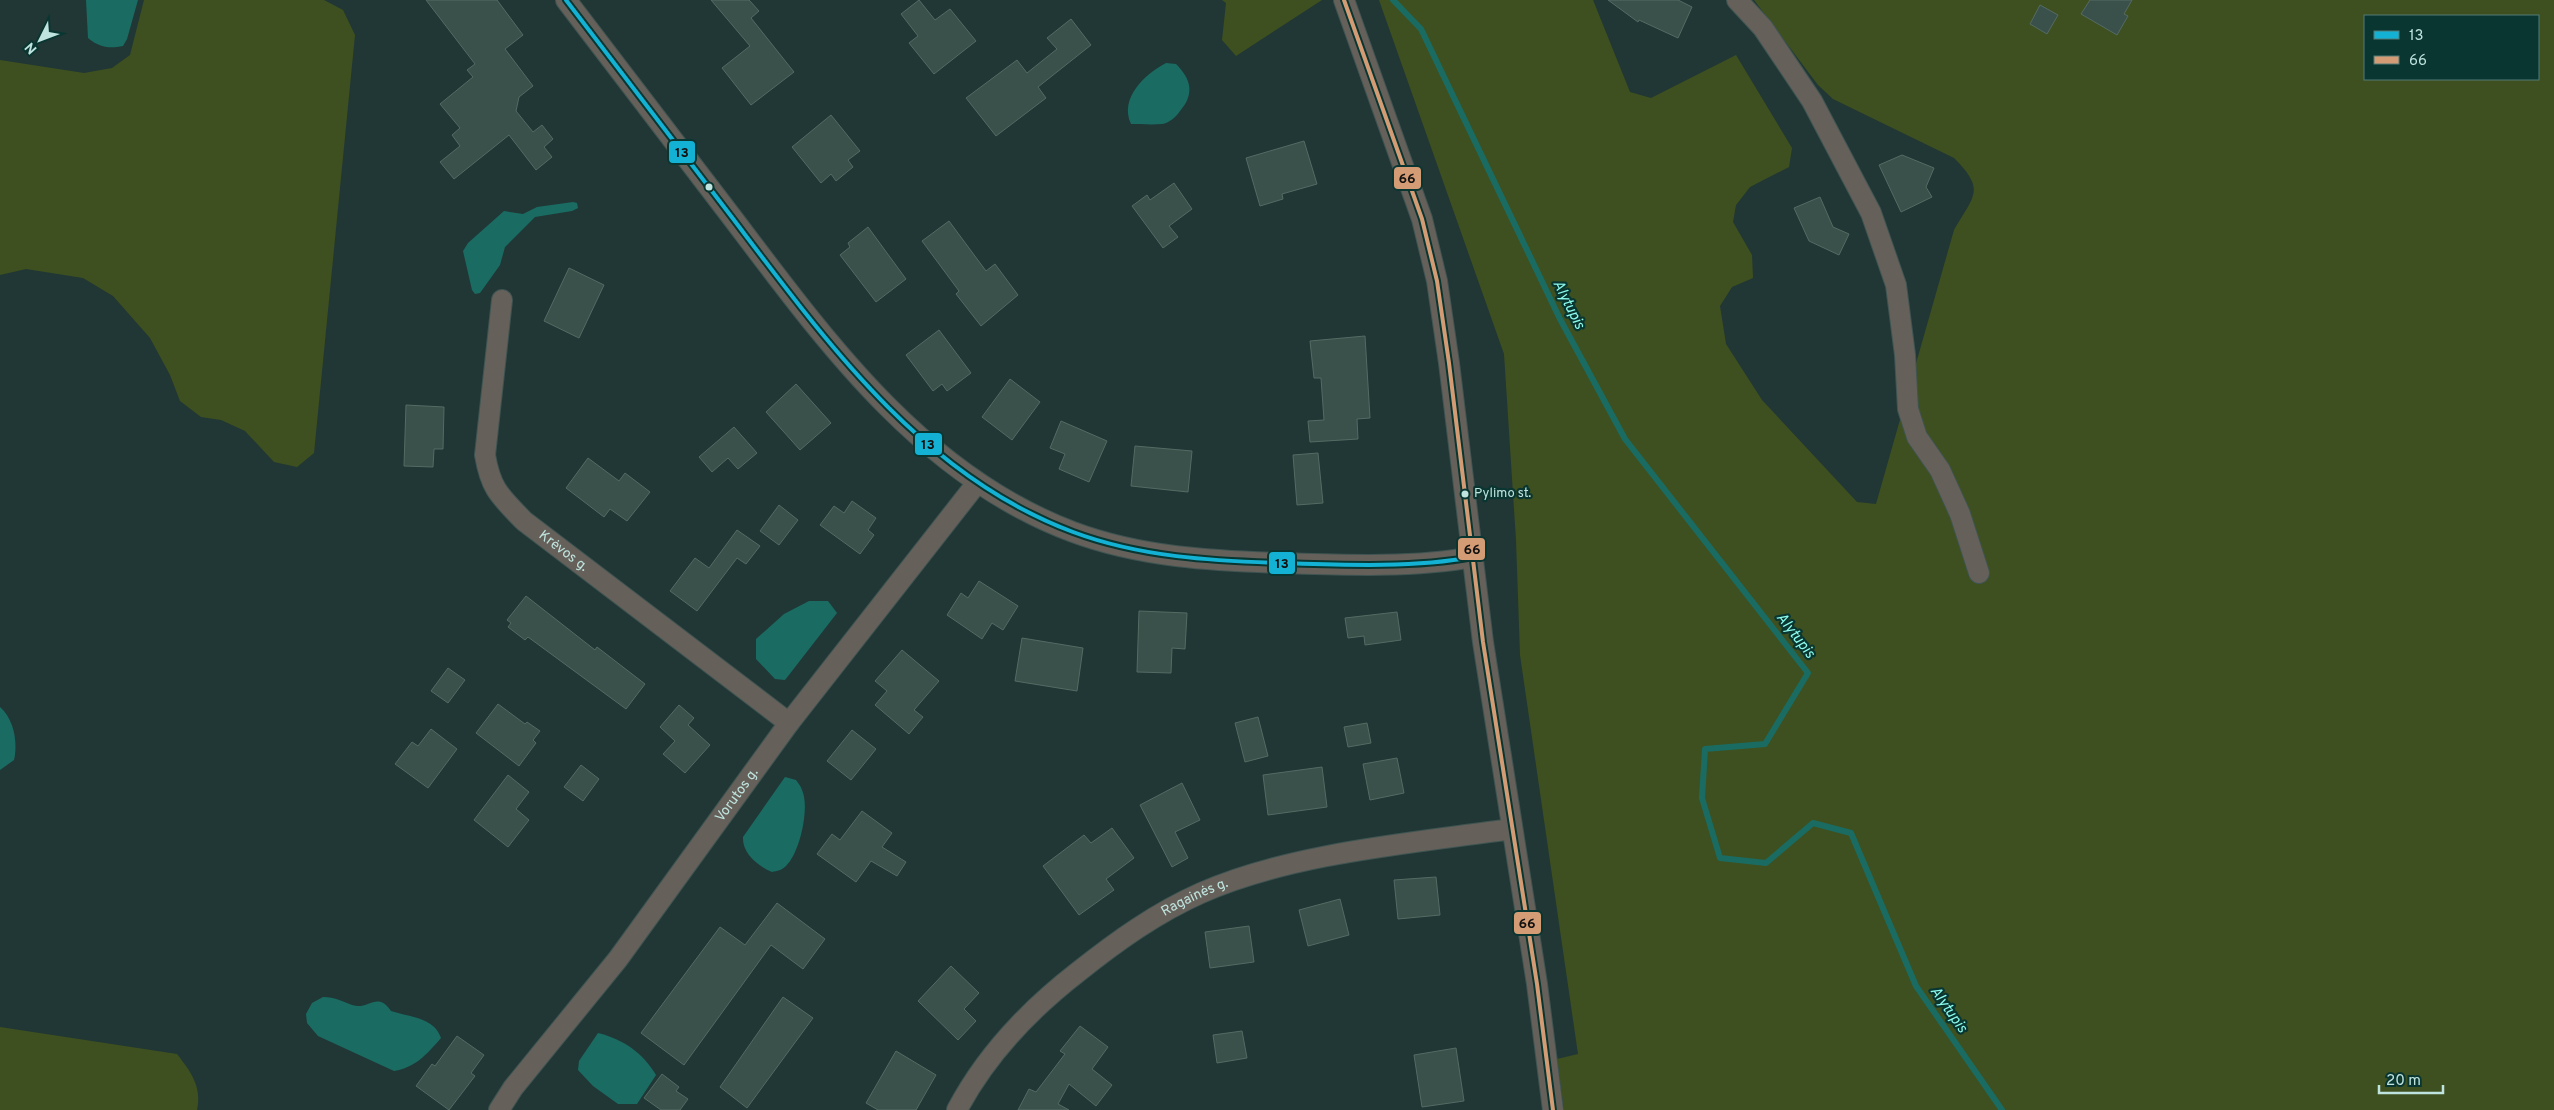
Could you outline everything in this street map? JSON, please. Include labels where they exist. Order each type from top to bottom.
[{"type":"street","points":[[566,0],[817,330],[876,396],[915,433],[977,483],[1042,519],[1072,532],[1125,548],[1177,556],[1253,562],[1335,564],[1452,561],[1473,557]]},
{"type":"street","points":[[1344,0],[1419,210],[1437,281],[1449,362],[1483,642],[1511,829],[1537,984],[1553,1110]]},
{"type":"street","points":[[1737,0],[1763,28],[1812,101],[1871,213],[1896,285],[1905,355],[1908,409],[1917,437],[1940,470],[1960,514],[1979,573]]},
{"type":"street","name":"Krėvos g.","points":[[502,300],[485,456],[489,479],[500,497],[524,521],[789,723]]},
{"type":"street","name":"Vorutos g.","points":[[499,1110],[514,1088],[618,960],[789,723],[977,483]]},
{"type":"street","name":"Ragainės g.","points":[[957,1110],[985,1065],[1007,1036],[1058,987],[1154,916],[1202,892],[1292,864],[1370,849],[1511,829]]},
{"type":"shaded area","points":[[86,0],[138,0],[127,39],[123,46],[104,46],[88,38]]},
{"type":"shaded area","points":[[144,0],[324,0],[343,10],[355,35],[314,453],[297,467],[274,462],[245,431],[221,420],[201,417],[180,401],[170,375],[150,338],[113,296],[83,278],[26,269],[0,275],[0,60],[84,73],[112,68],[130,55]]},
{"type":"shaded area","points":[[1222,0],[1322,0],[1236,56],[1222,40],[1226,3]]},
{"type":"shaded area","points":[[1379,0],[1593,0],[1630,92],[1651,98],[1736,55],[1792,148],[1789,167],[1750,187],[1736,205],[1733,222],[1752,255],[1753,278],[1732,287],[1720,306],[1726,344],[1762,400],[1857,502],[1876,504],[1954,230],[1971,200],[1974,193],[1973,186],[1964,169],[1954,158],[1833,99],[1818,85],[1754,0],[2554,0],[2554,1110],[1564,1110],[1557,1059],[1578,1054],[1520,655],[1516,540],[1504,354]]},
{"type":"shaded area","points":[[1166,63],[1176,64],[1188,81],[1189,93],[1185,105],[1170,121],[1165,123],[1131,124],[1128,105],[1131,96],[1143,80]]},
{"type":"shaded area","points":[[577,203],[578,208],[572,211],[535,217],[505,247],[500,265],[480,293],[475,294],[472,290],[463,251],[468,243],[504,211],[523,214],[537,207]]},
{"type":"shaded area","points":[[809,601],[828,601],[837,613],[785,680],[775,679],[756,659],[756,639],[784,614]]},
{"type":"shaded area","points":[[0,707],[12,725],[15,753],[14,760],[0,770]]},
{"type":"shaded area","points":[[785,777],[796,780],[801,787],[805,807],[804,818],[796,851],[791,860],[783,868],[772,872],[761,866],[748,854],[743,843],[743,837]]},
{"type":"shaded area","points":[[323,997],[335,998],[358,1006],[377,1001],[381,1002],[391,1011],[427,1022],[438,1031],[441,1038],[415,1063],[409,1067],[394,1071],[318,1036],[307,1023],[306,1014],[312,1003]]},
{"type":"shaded area","points":[[0,1027],[177,1054],[187,1067],[197,1087],[197,1110],[0,1110]]},
{"type":"shaded area","points":[[598,1033],[616,1039],[632,1048],[645,1060],[656,1075],[637,1104],[618,1104],[593,1086],[578,1070],[579,1061]]},
{"type":"building","points":[[426,0],[497,0],[523,35],[505,49],[533,86],[519,97],[516,111],[533,132],[542,125],[553,139],[544,147],[552,157],[536,170],[509,135],[454,179],[440,162],[460,146],[452,135],[460,128],[440,104],[473,77],[467,70],[475,64]]},
{"type":"building","points":[[711,0],[749,0],[759,11],[751,18],[794,72],[751,105],[722,68],[750,46]]},
{"type":"building","points":[[919,0],[935,20],[950,9],[976,41],[934,74],[909,43],[918,36],[901,14]]},
{"type":"building","points":[[1608,0],[1678,0],[1692,7],[1678,38],[1639,20],[1638,22]]},
{"type":"building","points":[[2090,0],[2132,0],[2124,14],[2128,16],[2117,35],[2081,14]]},
{"type":"building","points":[[2040,5],[2058,15],[2047,34],[2030,24]]},
{"type":"building","points":[[1071,19],[1091,45],[1038,87],[1046,98],[996,136],[966,98],[1017,60],[1027,73],[1057,49],[1047,38]]},
{"type":"building","points":[[831,115],[860,151],[848,160],[853,167],[836,181],[831,174],[821,183],[792,147]]},
{"type":"building","points":[[1304,141],[1317,184],[1282,194],[1283,199],[1260,206],[1246,158]]},
{"type":"building","points":[[1902,155],[1934,168],[1926,187],[1932,197],[1901,212],[1879,165]]},
{"type":"building","points":[[1174,183],[1192,209],[1169,226],[1178,237],[1163,248],[1132,206],[1147,195],[1150,200]]},
{"type":"building","points":[[1820,197],[1833,227],[1849,234],[1839,255],[1809,241],[1794,208]]},
{"type":"building","points":[[949,221],[986,271],[995,264],[1018,295],[981,326],[956,294],[959,291],[922,241]]},
{"type":"building","points":[[868,227],[906,279],[876,302],[840,255],[850,247],[848,243]]},
{"type":"building","points":[[569,268],[604,285],[579,338],[544,321]]},
{"type":"building","points":[[939,330],[971,373],[947,391],[942,384],[933,391],[906,355]]},
{"type":"building","points":[[1365,336],[1370,418],[1357,419],[1358,439],[1310,442],[1308,421],[1324,420],[1321,378],[1314,378],[1310,341]]},
{"type":"building","points":[[1010,379],[1040,402],[1012,440],[982,417]]},
{"type":"building","points":[[796,384],[831,423],[800,450],[766,412]]},
{"type":"building","points":[[406,405],[444,407],[443,449],[434,449],[433,467],[404,466]]},
{"type":"building","points":[[1061,421],[1107,441],[1089,482],[1059,469],[1065,454],[1050,448]]},
{"type":"building","points":[[734,427],[757,453],[738,469],[728,458],[712,472],[699,457]]},
{"type":"building","points":[[1135,446],[1192,451],[1188,492],[1131,486]]},
{"type":"building","points":[[1318,453],[1323,503],[1297,505],[1293,455]]},
{"type":"building","points":[[588,458],[619,481],[625,473],[650,492],[627,521],[610,509],[604,517],[566,488]]},
{"type":"building","points":[[852,501],[876,518],[868,530],[874,535],[860,554],[820,525],[834,506],[844,513]]},
{"type":"building","points":[[779,505],[798,520],[779,545],[760,531]]},
{"type":"building","points":[[737,530],[760,546],[746,564],[737,558],[697,611],[670,591],[695,558],[709,568]]},
{"type":"building","points":[[979,581],[1018,606],[1003,630],[992,623],[982,639],[947,615],[961,593],[968,598]]},
{"type":"building","points":[[526,596],[595,650],[597,647],[645,684],[626,709],[528,637],[525,640],[508,627],[511,623],[507,620]]},
{"type":"building","points":[[1139,611],[1187,613],[1185,649],[1172,648],[1171,673],[1137,672]]},
{"type":"building","points":[[1397,612],[1401,640],[1365,645],[1364,636],[1348,638],[1345,618]]},
{"type":"building","points":[[1022,638],[1083,648],[1077,691],[1015,681]]},
{"type":"building","points":[[902,650],[939,681],[914,710],[923,717],[909,734],[875,705],[887,691],[875,681]]},
{"type":"building","points":[[448,668],[465,680],[448,703],[431,691]]},
{"type":"building","points":[[498,704],[525,724],[527,722],[540,731],[533,740],[536,743],[519,766],[476,733]]},
{"type":"building","points":[[679,705],[694,718],[688,725],[710,745],[685,773],[663,754],[675,741],[660,727]]},
{"type":"building","points":[[1258,717],[1268,756],[1245,762],[1235,723]]},
{"type":"building","points":[[1367,723],[1371,743],[1348,747],[1344,727]]},
{"type":"building","points":[[431,729],[457,749],[428,788],[395,764],[412,742],[418,746]]},
{"type":"building","points":[[852,730],[876,749],[851,780],[827,761]]},
{"type":"building","points":[[1397,758],[1404,793],[1370,800],[1363,764]]},
{"type":"building","points":[[581,765],[599,779],[583,801],[564,787]]},
{"type":"building","points":[[1322,767],[1327,807],[1268,815],[1263,775]]},
{"type":"building","points":[[508,775],[529,792],[516,809],[529,820],[508,847],[474,820]]},
{"type":"building","points":[[1182,783],[1200,820],[1175,832],[1188,858],[1172,867],[1140,805]]},
{"type":"building","points":[[862,811],[892,833],[882,847],[906,862],[897,876],[871,861],[856,882],[817,854],[832,834],[840,840]]},
{"type":"building","points":[[1112,828],[1134,858],[1106,879],[1114,890],[1079,915],[1043,866],[1084,835],[1091,843]]},
{"type":"building","points":[[1436,877],[1440,915],[1398,919],[1394,880]]},
{"type":"building","points":[[1340,899],[1349,935],[1308,946],[1299,910]]},
{"type":"building","points":[[777,903],[825,939],[803,969],[771,945],[684,1065],[641,1033],[720,927],[745,945]]},
{"type":"building","points":[[1249,926],[1254,962],[1210,968],[1205,932]]},
{"type":"building","points":[[951,966],[979,993],[964,1009],[976,1021],[958,1040],[918,1001]]},
{"type":"building","points":[[783,997],[813,1018],[747,1108],[720,1087]]},
{"type":"building","points":[[1080,1026],[1108,1047],[1092,1069],[1112,1085],[1096,1106],[1069,1084],[1058,1104],[1069,1110],[1018,1110],[1029,1089],[1036,1092],[1065,1054],[1060,1051]]},
{"type":"building","points":[[1242,1031],[1247,1058],[1217,1063],[1213,1035]]},
{"type":"building","points":[[457,1036],[484,1055],[471,1073],[475,1076],[449,1110],[416,1086],[432,1064],[435,1066]]},
{"type":"building","points":[[1456,1048],[1464,1101],[1422,1107],[1414,1055]]},
{"type":"building","points":[[896,1051],[936,1075],[916,1110],[878,1110],[866,1103]]},
{"type":"building","points":[[662,1074],[679,1087],[676,1091],[688,1099],[680,1110],[661,1110],[644,1098]]},
{"type":"waterway","name":"Alytupis","points":[[1393,0],[1421,29],[1560,319],[1625,439],[1808,673],[1765,744],[1705,749],[1702,798],[1720,858],[1766,863],[1813,823],[1851,833],[1916,986],[2002,1110]]},
{"type":"transit line","name":"13","points":[[566,0],[805,313],[843,358],[882,401],[924,441],[970,477],[1019,508],[1073,532],[1098,540],[1150,552],[1203,559],[1354,565],[1427,563],[1473,557]]},
{"type":"transit line","name":"66","points":[[1344,0],[1422,219],[1437,281],[1449,363],[1483,642],[1537,984],[1553,1110]]},
{"type":"place","name":"Pylimo st.","points":[[1465,494]]}]
